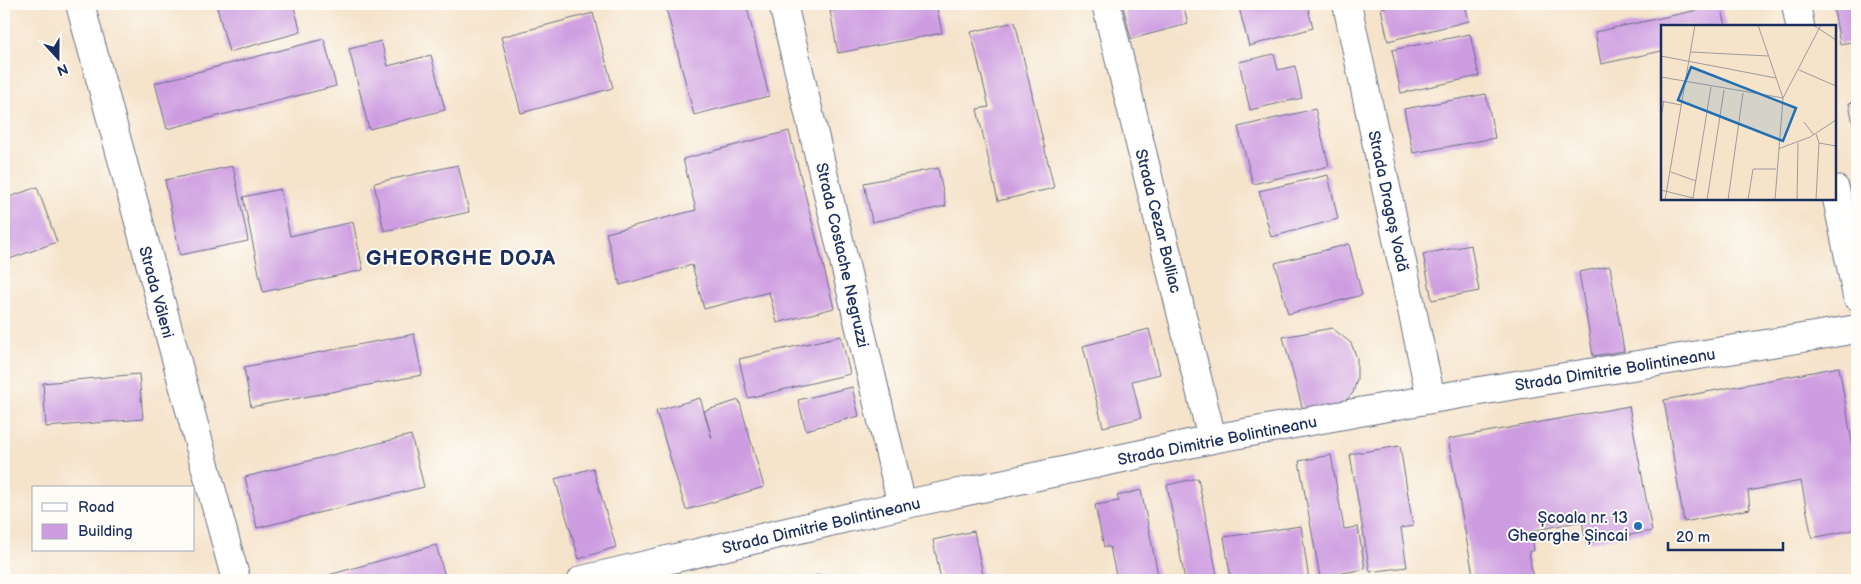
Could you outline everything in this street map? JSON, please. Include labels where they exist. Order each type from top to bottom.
[{"type":"street","name":"Strada Văleni","points":[[80,4],[236,580]]},
{"type":"street","name":"Strada Costache Negruzzi","points":[[784,4],[902,505]]},
{"type":"street","name":"Strada Cezar Bolliac","points":[[1106,4],[1212,439]]},
{"type":"street","name":"Strada Dragoș Vodă","points":[[1347,4],[1431,399]]},
{"type":"street","points":[[1796,4],[1800,25]]},
{"type":"street","points":[[1836,194],[1857,296]]},
{"type":"street","name":"Strada Dimitrie Bolintineanu","points":[[582,580],[902,505],[1212,439],[1431,399],[1857,329]]},
{"type":"building","points":[[216,4],[293,4],[301,32],[229,52]]},
{"type":"building","points":[[682,4],[746,4],[769,96],[694,115],[666,8]]},
{"type":"building","points":[[869,4],[936,4],[942,33],[838,53],[830,11]]},
{"type":"building","points":[[1133,4],[1183,4],[1188,24],[1131,39],[1123,6]]},
{"type":"building","points":[[1238,4],[1307,4],[1313,28],[1249,46]]},
{"type":"building","points":[[1398,4],[1465,4],[1469,21],[1388,41],[1381,8]]},
{"type":"building","points":[[1833,4],[1857,4],[1857,41],[1840,44]]},
{"type":"building","points":[[1721,5],[1726,25],[1661,25],[1661,51],[1601,64],[1595,32]]},
{"type":"building","points":[[593,13],[613,88],[521,113],[501,37]]},
{"type":"building","points":[[1015,22],[1054,188],[998,201],[977,109],[989,107],[971,32]]},
{"type":"building","points":[[1470,34],[1479,76],[1401,93],[1392,50]]},
{"type":"building","points":[[324,39],[336,86],[167,129],[155,83]]},
{"type":"building","points":[[381,41],[388,66],[431,55],[445,110],[369,129],[349,49]]},
{"type":"building","points":[[1274,54],[1278,70],[1295,66],[1302,98],[1250,110],[1239,62]]},
{"type":"building","points":[[1486,94],[1495,138],[1413,153],[1404,109]]},
{"type":"building","points":[[1857,102],[1857,140],[1856,140],[1849,103]]},
{"type":"building","points":[[1315,109],[1329,166],[1253,184],[1238,127]]},
{"type":"building","points":[[789,131],[834,308],[777,323],[769,292],[704,309],[692,265],[620,285],[606,233],[696,210],[683,159]]},
{"type":"building","points":[[458,165],[469,212],[384,231],[374,183]]},
{"type":"building","points":[[233,166],[248,241],[180,255],[165,180]]},
{"type":"building","points":[[938,168],[946,206],[872,222],[864,183]]},
{"type":"building","points":[[1328,175],[1338,219],[1271,237],[1259,191]]},
{"type":"building","points":[[37,187],[57,242],[4,261],[4,199]]},
{"type":"building","points":[[280,189],[290,236],[353,222],[363,270],[263,292],[243,197]]},
{"type":"building","points":[[1349,244],[1362,295],[1288,314],[1275,263]]},
{"type":"building","points":[[1471,245],[1479,291],[1432,300],[1423,254]]},
{"type":"building","points":[[1610,266],[1624,351],[1593,356],[1579,272]]},
{"type":"building","points":[[1332,328],[1351,343],[1357,358],[1357,379],[1353,393],[1339,407],[1304,414],[1283,337]]},
{"type":"building","points":[[1149,329],[1160,374],[1132,381],[1141,418],[1103,427],[1083,346]]},
{"type":"building","points":[[414,334],[422,375],[251,407],[244,367]]},
{"type":"building","points":[[841,336],[850,374],[748,398],[739,359]]},
{"type":"building","points":[[1839,367],[1857,471],[1857,529],[1812,538],[1801,481],[1748,491],[1750,509],[1684,522],[1664,400]]},
{"type":"building","points":[[139,374],[143,419],[46,427],[43,383]]},
{"type":"building","points":[[852,387],[859,416],[806,430],[798,400]]},
{"type":"building","points":[[700,398],[712,438],[704,411],[739,400],[764,487],[686,510],[656,411]]},
{"type":"building","name":"Școala nr. 13 Gheorghe Șincai","points":[[1629,406],[1652,531],[1586,543],[1582,521],[1532,531],[1534,551],[1529,551],[1533,580],[1474,580],[1448,439]]},
{"type":"building","points":[[411,435],[424,487],[257,528],[245,477]]},
{"type":"building","points":[[1400,446],[1413,526],[1401,528],[1407,567],[1370,572],[1350,454]]},
{"type":"building","points":[[1331,455],[1344,529],[1358,527],[1365,569],[1320,577],[1299,461]]},
{"type":"building","points":[[593,468],[616,547],[579,559],[555,479]]},
{"type":"building","points":[[1198,478],[1218,580],[1185,580],[1167,485]]},
{"type":"building","points":[[1141,490],[1159,580],[1117,580],[1110,547],[1104,547],[1095,505],[1119,501],[1117,496]]},
{"type":"building","points":[[1301,526],[1309,580],[1231,580],[1224,537]]},
{"type":"building","points":[[974,531],[984,580],[941,580],[933,540]]},
{"type":"building","points":[[436,545],[446,580],[311,580]]},
{"type":"building","points":[[820,575],[821,580],[800,580]]},
{"type":"place","name":"Școala nr. 13 Gheorghe Șincai","points":[[1638,526]]},
{"type":"district","name":"GHEORGHE DOJA","points":[[461,258]]}]
